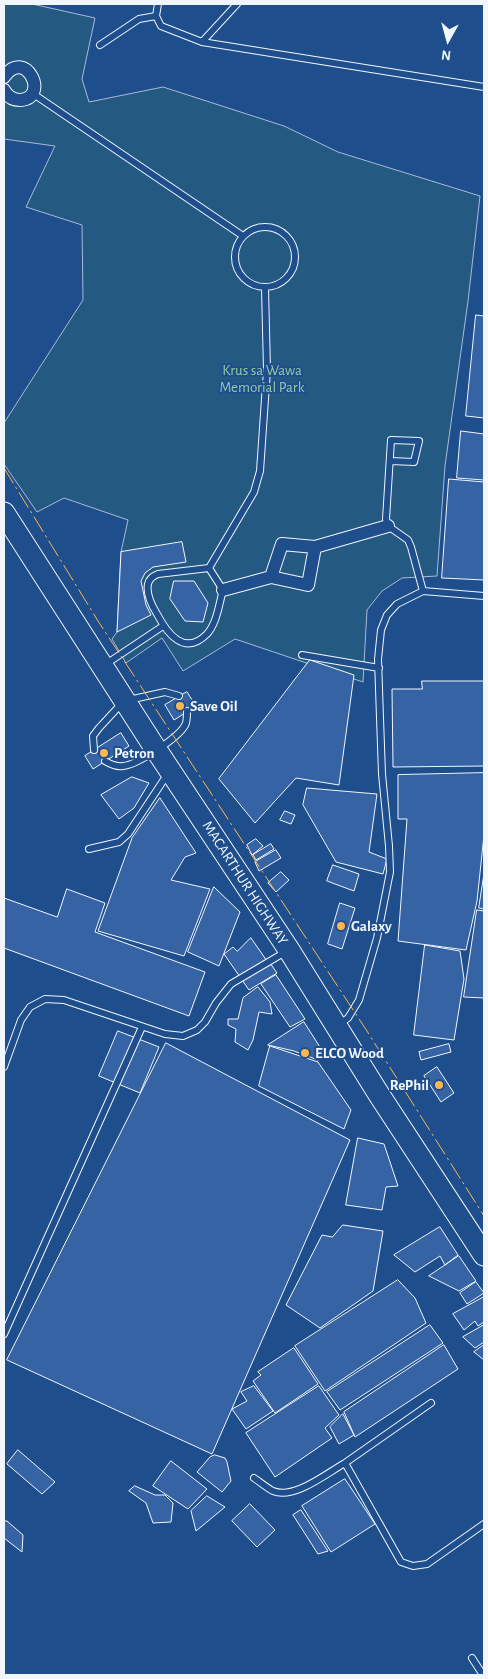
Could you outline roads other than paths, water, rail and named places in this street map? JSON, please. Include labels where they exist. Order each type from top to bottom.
[{"type":"highway","name":"MACARTHUR HIGHWAY","points":[[4,513],[156,751],[289,950],[378,1093],[475,1235],[484,1255]]},
{"type":"street","points":[[4,77],[11,69],[16,68],[30,73],[34,83],[32,93],[28,97],[18,100],[8,96],[4,90]]},
{"type":"street","points":[[271,577],[282,544],[315,547],[388,526]]},
{"type":"street","points":[[224,590],[271,577],[308,586],[315,547]]},
{"type":"lane","points":[[158,4],[156,16],[161,26],[202,42],[484,87]]},
{"type":"lane","points":[[202,42],[237,4]]},
{"type":"lane","points":[[100,45],[139,19],[156,16]]},
{"type":"lane","points":[[32,93],[243,236]]},
{"type":"lane","points":[[265,227],[286,235],[291,243],[295,260],[287,278],[279,284],[265,288],[246,282],[238,274],[234,256],[237,243],[243,236],[254,229],[265,227]]},
{"type":"lane","points":[[209,568],[254,492],[260,471],[267,370],[265,288]]},
{"type":"lane","points":[[391,461],[414,462],[419,441],[392,440],[386,519],[388,526],[408,540],[423,591]]},
{"type":"lane","points":[[209,568],[224,590],[213,625],[206,634],[195,642],[182,643],[172,637],[163,626],[151,604],[148,583],[152,577],[158,574],[209,568]]},
{"type":"lane","points":[[337,1026],[348,1018],[359,1000],[377,938],[390,872],[382,774],[379,668],[381,630],[387,615],[397,604],[423,591],[484,596]]},
{"type":"lane","points":[[102,666],[163,626]]},
{"type":"lane","points":[[302,655],[379,668]]},
{"type":"lane","points":[[94,750],[93,736],[124,701],[165,692],[179,696]]},
{"type":"lane","points":[[105,761],[114,765],[124,766],[156,751],[183,728],[186,724],[188,711]]},
{"type":"lane","points":[[89,849],[119,842],[128,834],[170,771]]},
{"type":"lane","points":[[4,1067],[21,1020],[30,1007],[45,999],[64,1000],[165,1034],[183,1036],[197,1030],[205,1022],[216,1003],[231,984],[289,950]]},
{"type":"lane","points":[[4,1334],[142,1027]]},
{"type":"lane","points":[[254,1478],[273,1491],[284,1494],[296,1492],[345,1463],[431,1403]]},
{"type":"lane","points":[[345,1463],[401,1562],[413,1566],[427,1564],[484,1524]]},
{"type":"lane","points":[[472,1658],[483,1675]]},
{"type":"place","name":"Save Oil","points":[[180,706]]},
{"type":"place","name":"Petron","points":[[104,753]]},
{"type":"place","name":"Galaxy","points":[[341,926]]},
{"type":"place","name":"ELCO Wood","points":[[305,1053]]},
{"type":"place","name":"RePhil","points":[[439,1085]]},
{"type":"park label","name":"Krus sa Wawa Memorial Park","points":[[262,378]]}]
